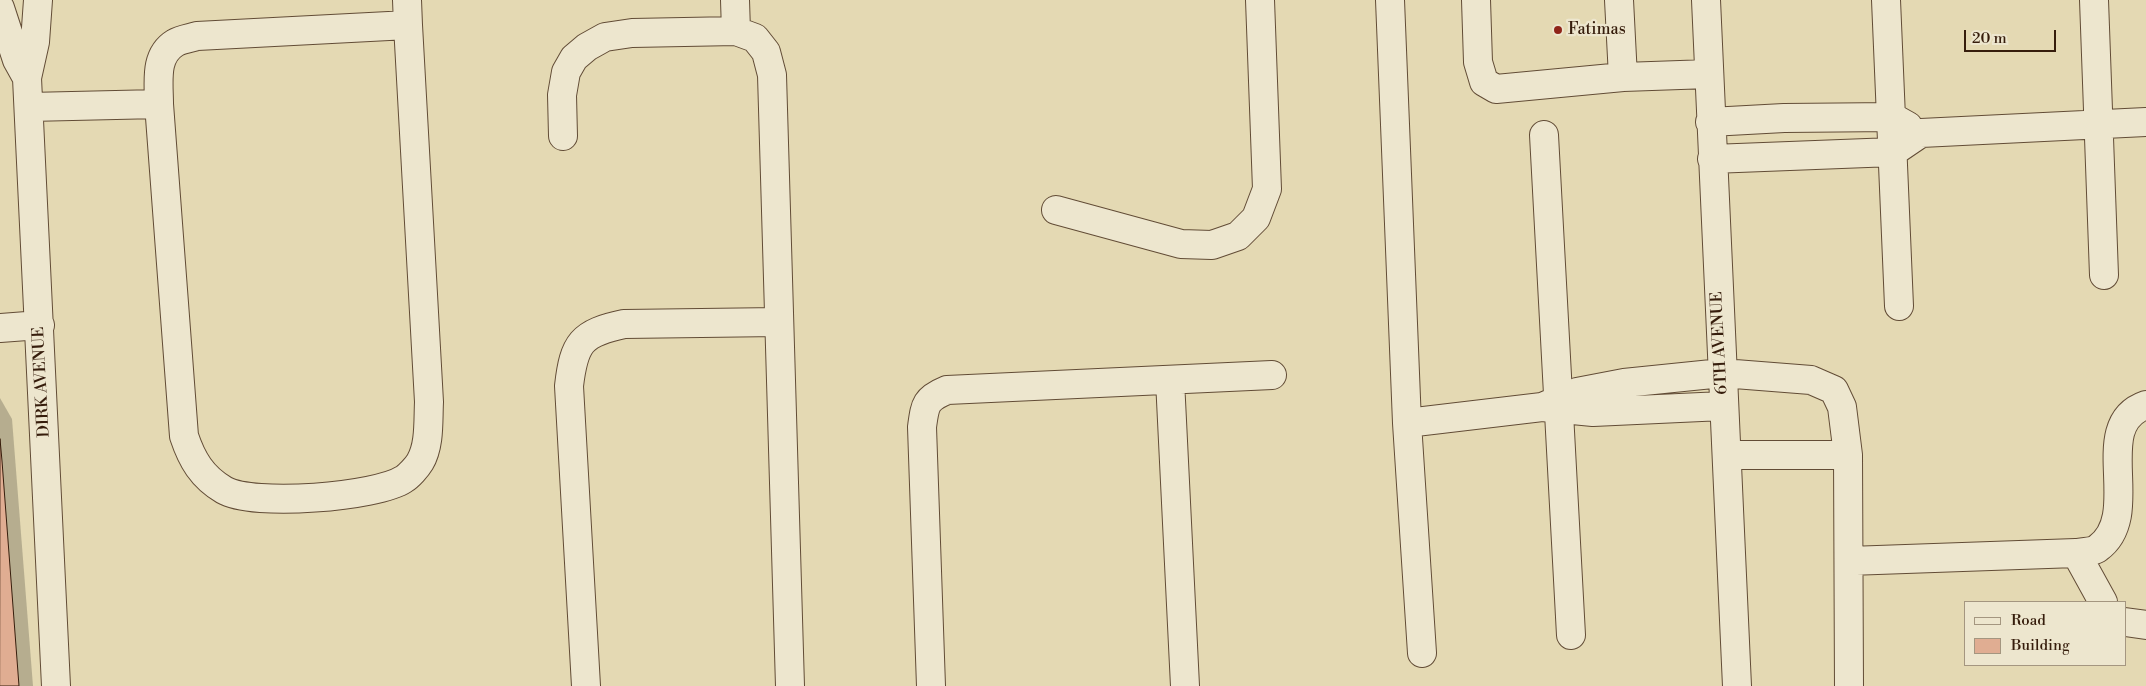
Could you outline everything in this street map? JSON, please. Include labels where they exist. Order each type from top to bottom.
[{"type":"street","name":"DIRK AVENUE","points":[[38,0],[35,42],[27,78],[56,686]]},
{"type":"street","points":[[735,0],[736,31]]},
{"type":"street","points":[[1056,210],[1181,244],[1212,245],[1238,236],[1256,218],[1267,189],[1260,0]]},
{"type":"street","points":[[1390,0],[1407,423],[1422,653]]},
{"type":"street","points":[[1476,0],[1478,62],[1484,82],[1496,89],[1623,76],[1708,74]]},
{"type":"street","points":[[1619,0],[1623,76]]},
{"type":"street","name":"6TH AVENUE","points":[[1706,0],[1710,122],[1737,686]]},
{"type":"street","points":[[1886,0],[1894,152],[1899,306]]},
{"type":"street","points":[[2094,0],[2104,275]]},
{"type":"street","name":"DIRK AVENUE","points":[[0,8],[17,60],[27,78]]},
{"type":"street","points":[[407,12],[429,402],[427,439],[420,462],[405,479],[386,487],[306,499],[252,498],[226,491],[204,475],[192,458],[184,436],[159,104],[158,77],[162,56],[175,42],[197,36],[407,12]]},
{"type":"street","points":[[563,136],[562,95],[566,72],[574,58],[587,47],[605,37],[632,33],[736,31],[755,38],[766,52],[772,75],[790,686]]},
{"type":"street","points":[[28,107],[159,104]]},
{"type":"street","points":[[1710,122],[1784,118],[1892,117],[1921,133],[2146,122]]},
{"type":"street","points":[[1712,159],[1894,152],[1921,133]]},
{"type":"street","points":[[1544,135],[1553,405],[1571,635]]},
{"type":"street","points":[[586,686],[569,386],[572,360],[582,340],[599,329],[624,324],[778,322]]},
{"type":"street","points":[[0,328],[40,325]]},
{"type":"street","points":[[1553,405],[1577,392],[1624,383],[1722,374],[1812,380],[1834,390],[1842,407],[1848,455],[1850,562],[1849,686]]},
{"type":"street","points":[[931,686],[922,445],[924,406],[934,396],[947,390],[1272,375]]},
{"type":"street","points":[[1170,380],[1185,686]]},
{"type":"street","points":[[1407,423],[1553,405],[1624,411],[1723,406]]},
{"type":"street","points":[[1850,562],[2076,554],[2097,549],[2110,534],[2118,516],[2118,441],[2125,419],[2138,408],[2146,405]]},
{"type":"street","points":[[1727,455],[1848,455]]},
{"type":"street","points":[[2076,554],[2102,601]]},
{"type":"street","points":[[2126,622],[2146,625]]},
{"type":"building","points":[[0,439],[2,461],[19,686],[0,686]]},
{"type":"place","name":"Fatimas","points":[[1558,30]]}]
